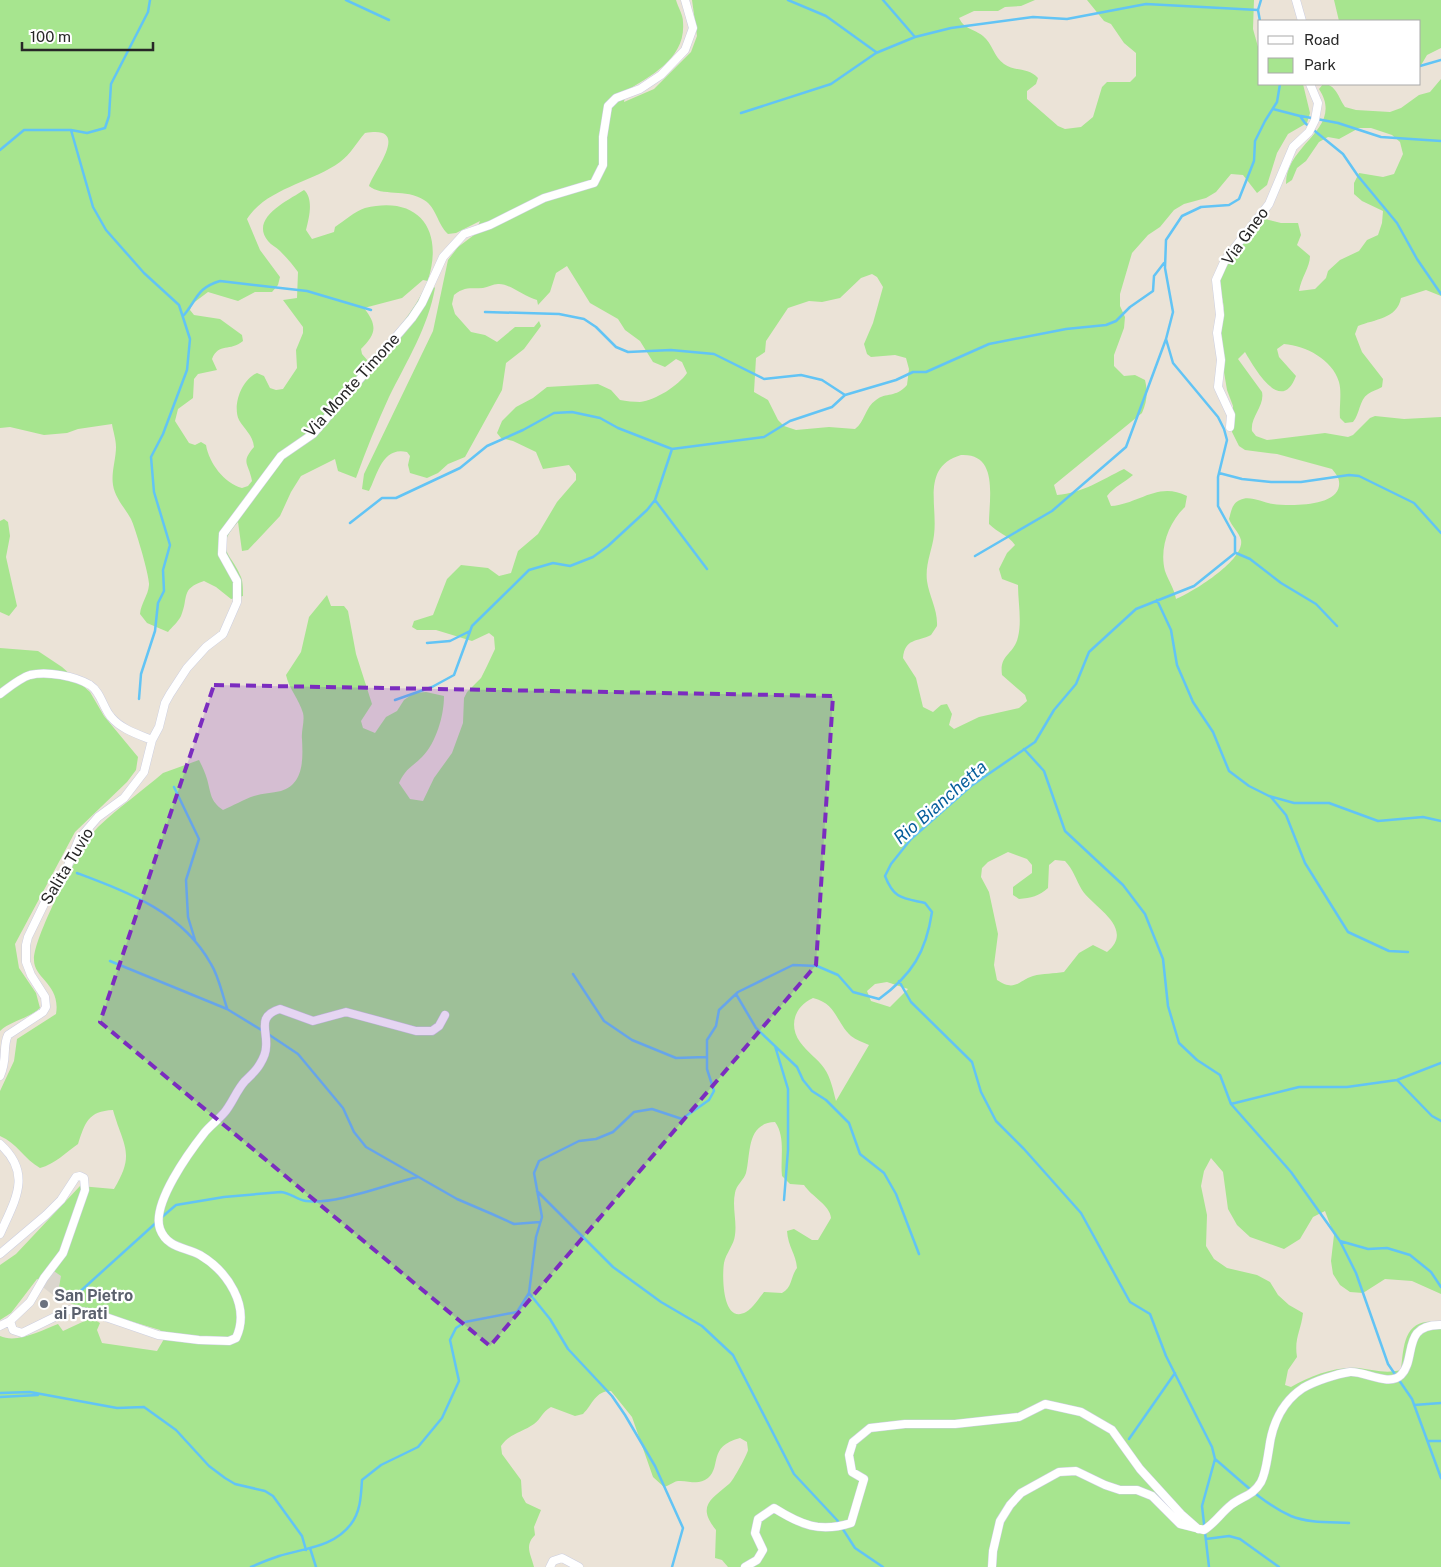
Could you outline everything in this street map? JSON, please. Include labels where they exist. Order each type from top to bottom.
[{"type":"street","name":"Via Monte Timone","points":[[152,740],[159,727],[165,703],[170,694],[187,668],[206,647],[223,634],[237,602],[237,582],[222,554],[223,534],[233,518],[281,456],[312,434],[412,318],[422,303],[443,257],[464,234],[490,225],[544,198],[594,183],[603,165],[603,137],[608,106],[616,98],[640,89],[661,75],[685,50],[693,28],[685,0]]},
{"type":"street","points":[[1296,0],[1302,20]]},
{"type":"street","name":"Via Gneo","points":[[1230,427],[1230,415],[1218,387],[1221,360],[1217,333],[1220,315],[1216,280],[1225,260],[1268,204],[1293,147],[1308,132],[1315,120],[1318,103],[1310,85]]},
{"type":"street","points":[[0,694],[29,675],[51,674],[71,678],[91,685],[111,718],[121,726],[152,740]]},
{"type":"street","name":"Salita Tuvio","points":[[0,1076],[6,1062],[5,1041],[8,1035],[43,1012],[46,1007],[45,997],[28,969],[25,954],[26,945],[38,914],[48,896],[62,880],[79,839],[98,817],[124,798],[144,772],[152,740]]},
{"type":"street","points":[[10,1321],[13,1330],[22,1333],[66,1311],[82,1311],[128,1324],[158,1336],[229,1341],[236,1338],[239,1330],[240,1304],[236,1291],[205,1259],[178,1248],[170,1242],[160,1230],[159,1220],[163,1200],[175,1176],[206,1131],[225,1112],[244,1082],[261,1062],[266,1047],[265,1020],[271,1013],[280,1010],[313,1021],[346,1012],[410,1030],[428,1031],[439,1026],[445,1015]]},
{"type":"street","points":[[0,1144],[13,1160],[20,1176],[15,1199],[0,1234]]},
{"type":"street","points":[[0,1254],[61,1200],[76,1177],[84,1178],[85,1190],[63,1253],[44,1278],[30,1302],[10,1321],[0,1326]]},
{"type":"street","points":[[992,1567],[993,1552],[1000,1521],[1010,1506],[1021,1494],[1058,1472],[1076,1471],[1120,1490],[1137,1490],[1152,1496],[1180,1524],[1204,1530],[1218,1521],[1234,1502],[1254,1492],[1261,1481],[1266,1466],[1270,1436],[1276,1418],[1295,1395],[1313,1383],[1349,1372],[1363,1373],[1392,1380],[1400,1377],[1406,1369],[1408,1356],[1420,1330],[1426,1326],[1441,1325]]},
{"type":"street","points":[[745,1567],[757,1560],[763,1550],[755,1533],[758,1520],[774,1508],[798,1523],[833,1529],[851,1523],[864,1479],[852,1472],[849,1455],[853,1442],[870,1428],[905,1424],[955,1424],[1019,1417],[1045,1404],[1081,1412],[1112,1430],[1140,1469],[1198,1529]]},
{"type":"street","points":[[550,1567],[553,1561],[562,1558],[578,1567]]},
{"type":"highlighted area","points":[[214,685],[833,696],[816,965],[490,1346],[100,1022]]},
{"type":"green space","points":[[0,0],[676,0],[683,22],[679,46],[656,72],[626,91],[624,102],[654,89],[691,52],[697,36],[692,0],[1035,0],[1021,6],[1005,7],[998,11],[974,11],[959,18],[967,27],[979,33],[989,42],[998,58],[1004,64],[1030,72],[1038,78],[1036,84],[1027,91],[1027,99],[1058,126],[1065,129],[1081,127],[1093,117],[1102,87],[1107,82],[1130,82],[1136,76],[1136,53],[1124,43],[1111,24],[1104,21],[1087,0],[1254,0],[1253,29],[1258,47],[1258,85],[1303,85],[1310,113],[1307,123],[1288,134],[1277,153],[1267,185],[1257,193],[1243,175],[1231,174],[1216,192],[1206,198],[1184,204],[1174,210],[1160,227],[1148,235],[1132,253],[1120,294],[1120,306],[1125,317],[1124,328],[1114,355],[1114,366],[1124,376],[1135,375],[1145,380],[1147,393],[1144,409],[1142,413],[1054,485],[1057,495],[1075,492],[1124,469],[1133,475],[1107,496],[1111,506],[1158,492],[1177,492],[1187,496],[1185,507],[1170,528],[1163,553],[1165,571],[1176,599],[1205,583],[1227,566],[1235,557],[1240,548],[1241,540],[1229,519],[1232,508],[1237,501],[1248,498],[1280,505],[1311,504],[1330,498],[1336,493],[1339,486],[1338,477],[1332,469],[1277,454],[1245,450],[1239,446],[1232,432],[1233,406],[1227,390],[1223,366],[1220,331],[1224,308],[1219,281],[1221,274],[1257,225],[1265,219],[1281,223],[1298,223],[1301,235],[1297,245],[1310,256],[1299,291],[1315,289],[1326,278],[1328,271],[1340,260],[1359,251],[1367,240],[1378,235],[1383,211],[1362,201],[1354,194],[1354,183],[1359,173],[1383,177],[1394,174],[1403,154],[1400,142],[1392,135],[1371,128],[1359,128],[1339,139],[1328,137],[1319,142],[1306,161],[1297,168],[1292,180],[1286,184],[1288,170],[1295,157],[1320,126],[1325,115],[1325,103],[1319,89],[1322,85],[1331,86],[1345,107],[1356,110],[1390,112],[1401,108],[1419,95],[1430,92],[1441,79],[1441,296],[1426,290],[1401,298],[1399,305],[1390,314],[1358,326],[1355,334],[1362,352],[1383,379],[1382,387],[1365,397],[1353,422],[1345,423],[1340,418],[1340,391],[1336,374],[1317,355],[1292,345],[1284,344],[1277,349],[1279,357],[1296,376],[1290,387],[1283,391],[1276,390],[1268,385],[1245,352],[1238,359],[1262,392],[1261,402],[1253,421],[1252,431],[1256,436],[1267,440],[1325,433],[1348,437],[1375,416],[1404,419],[1441,417],[1441,1294],[1412,1281],[1385,1279],[1363,1293],[1350,1292],[1340,1285],[1333,1274],[1331,1261],[1334,1235],[1325,1211],[1313,1217],[1300,1239],[1284,1249],[1250,1237],[1237,1225],[1228,1209],[1223,1172],[1211,1158],[1204,1171],[1201,1186],[1207,1215],[1206,1246],[1214,1259],[1227,1268],[1257,1275],[1270,1282],[1278,1295],[1289,1305],[1303,1313],[1297,1339],[1297,1357],[1288,1370],[1285,1385],[1291,1387],[1306,1379],[1332,1370],[1359,1368],[1385,1372],[1401,1370],[1405,1342],[1413,1328],[1429,1322],[1441,1322],[1441,1567],[728,1567],[722,1560],[715,1558],[716,1530],[707,1515],[707,1509],[712,1499],[729,1484],[737,1473],[748,1450],[747,1442],[740,1438],[723,1446],[719,1451],[712,1473],[701,1482],[678,1481],[664,1487],[653,1477],[632,1417],[611,1391],[601,1393],[583,1414],[575,1416],[551,1407],[534,1424],[512,1435],[501,1446],[502,1454],[521,1480],[522,1496],[526,1503],[541,1510],[534,1527],[535,1535],[529,1547],[534,1567],[0,1567],[0,1336],[7,1338],[22,1337],[58,1324],[63,1331],[91,1318],[100,1323],[97,1330],[102,1343],[157,1351],[164,1339],[160,1330],[72,1304],[65,1300],[52,1285],[37,1279],[11,1313],[0,1320],[0,1265],[16,1254],[80,1186],[114,1189],[125,1167],[124,1141],[113,1110],[93,1116],[86,1124],[78,1144],[55,1161],[40,1168],[0,1136],[0,1091],[14,1061],[17,1039],[56,1014],[55,996],[35,967],[34,960],[41,932],[70,870],[98,827],[163,773],[199,760],[213,800],[223,810],[254,796],[289,788],[294,783],[298,777],[302,762],[303,716],[286,675],[301,652],[309,617],[327,595],[331,606],[344,606],[348,611],[356,654],[372,704],[361,721],[363,728],[375,733],[386,717],[397,711],[404,700],[414,693],[426,692],[444,696],[443,712],[435,737],[427,751],[406,771],[399,783],[410,799],[423,801],[434,778],[452,753],[463,723],[464,698],[467,692],[481,678],[495,649],[494,637],[489,633],[472,641],[436,630],[417,630],[412,627],[414,621],[433,615],[447,579],[461,565],[488,568],[499,576],[511,573],[518,551],[538,534],[557,502],[576,480],[576,474],[569,465],[543,469],[536,452],[513,441],[501,438],[497,433],[502,421],[516,407],[533,398],[547,387],[598,384],[611,390],[620,400],[640,402],[666,392],[687,373],[682,362],[676,359],[665,367],[653,362],[640,341],[625,330],[618,319],[590,303],[567,266],[556,273],[550,292],[538,305],[537,300],[502,284],[461,290],[454,295],[452,304],[455,314],[471,332],[485,335],[497,342],[515,327],[534,327],[539,321],[541,326],[524,349],[506,363],[502,390],[465,457],[448,464],[438,473],[427,478],[410,473],[408,465],[410,456],[407,452],[399,451],[392,453],[378,470],[369,491],[362,489],[364,474],[433,331],[448,260],[458,247],[474,235],[480,221],[456,233],[448,234],[441,226],[432,207],[424,200],[410,194],[381,191],[369,186],[382,161],[388,142],[386,136],[379,132],[365,133],[340,162],[266,200],[247,219],[260,250],[280,277],[278,285],[272,292],[255,292],[238,301],[208,292],[192,304],[190,310],[194,315],[220,319],[242,335],[243,341],[234,346],[221,349],[215,354],[212,359],[217,370],[198,374],[194,379],[193,398],[178,409],[175,421],[189,443],[195,445],[201,442],[206,445],[210,459],[223,477],[242,488],[248,486],[252,481],[246,460],[254,447],[252,439],[237,414],[240,393],[247,381],[257,373],[264,376],[270,388],[276,390],[283,389],[297,368],[296,350],[303,333],[303,327],[283,300],[297,298],[298,272],[282,253],[268,241],[263,233],[267,217],[281,204],[304,190],[310,203],[306,230],[312,239],[334,232],[335,227],[361,209],[384,205],[400,207],[413,212],[423,220],[429,232],[432,246],[432,262],[428,280],[435,288],[432,302],[422,330],[389,397],[356,478],[338,471],[335,459],[301,476],[280,516],[248,550],[242,551],[238,522],[231,531],[225,545],[226,551],[241,577],[243,596],[231,599],[216,587],[204,581],[191,587],[188,591],[181,616],[168,632],[147,623],[140,614],[149,585],[145,563],[131,519],[118,499],[113,485],[116,441],[112,424],[78,429],[67,433],[44,435],[10,427],[0,428]],"holes":[[[872,274],[877,277],[883,287],[873,323],[864,344],[867,354],[871,357],[895,355],[906,358],[909,369],[907,385],[899,392],[884,396],[872,403],[855,429],[829,427],[796,430],[784,426],[778,420],[768,400],[754,392],[756,358],[765,352],[766,341],[788,308],[809,301],[822,302],[840,298],[861,278]],[[423,280],[428,281],[409,314],[368,361],[362,354],[361,349],[370,339],[373,325],[369,314],[364,308],[402,298]],[[961,455],[973,456],[981,461],[987,469],[989,479],[989,524],[1015,545],[1007,553],[999,569],[1002,579],[1018,585],[1020,618],[1018,637],[1013,648],[1005,658],[1002,675],[1025,695],[1027,701],[1019,708],[979,717],[954,729],[949,725],[952,714],[947,704],[941,705],[933,712],[923,707],[916,678],[903,658],[906,647],[909,644],[931,635],[937,626],[927,575],[935,523],[934,488],[940,468]],[[1008,852],[1027,859],[1032,865],[1032,873],[1013,887],[1013,895],[1019,899],[1035,896],[1048,888],[1049,865],[1055,860],[1065,861],[1087,897],[1110,918],[1115,926],[1117,935],[1115,943],[1107,952],[1093,945],[1079,953],[1064,972],[1041,974],[1012,985],[997,980],[994,965],[998,934],[989,892],[981,877],[982,868],[988,862]],[[887,982],[908,989],[890,1007],[871,1001],[867,991],[875,984]],[[813,998],[827,1004],[851,1036],[869,1045],[836,1101],[824,1068],[796,1036],[794,1029],[795,1017],[807,1001]],[[775,1122],[780,1134],[782,1141],[782,1176],[790,1184],[804,1185],[824,1205],[831,1218],[818,1240],[812,1240],[794,1229],[787,1231],[797,1268],[790,1285],[782,1293],[764,1292],[749,1310],[738,1314],[732,1312],[725,1297],[724,1263],[735,1235],[734,1198],[736,1190],[746,1173],[751,1141],[754,1134],[766,1124]]]},
{"type":"green space","points":[[1334,0],[1441,0],[1441,48],[1427,55],[1421,65],[1421,20],[1339,20]]},
{"type":"green space","points":[[4,519],[8,522],[10,536],[6,557],[17,606],[9,616],[0,612],[0,521]]},
{"type":"green space","points":[[0,648],[38,651],[62,667],[90,692],[104,716],[138,757],[136,770],[127,782],[75,832],[15,944],[19,968],[36,993],[40,1008],[0,1031]]},
{"type":"shaded area","points":[[51,1269],[61,1276],[57,1298],[40,1285]]},
{"type":"waterway","points":[[0,150],[24,130],[71,130],[87,133],[105,128],[109,116],[111,84],[148,12],[150,0]]},
{"type":"waterway","points":[[346,0],[389,20]]},
{"type":"waterway","points":[[788,0],[826,16],[876,52]]},
{"type":"waterway","points":[[883,0],[915,37]]},
{"type":"waterway","name":"Rio Bianchetta","points":[[1260,20],[1258,10],[1261,0]]},
{"type":"waterway","points":[[741,113],[831,84],[876,53],[915,37],[951,28],[1033,17],[1067,19],[1146,4],[1258,10]]},
{"type":"waterway","points":[[1421,66],[1441,60]]},
{"type":"waterway","name":"Rio Bianchetta","points":[[251,1567],[279,1556],[318,1546],[344,1532],[357,1514],[362,1480],[381,1465],[418,1447],[442,1418],[459,1381],[450,1340],[456,1328],[465,1322],[517,1312],[529,1293],[536,1237],[542,1217],[534,1173],[539,1161],[579,1141],[596,1139],[613,1132],[634,1112],[652,1109],[682,1119],[709,1100],[714,1091],[707,1069],[707,1040],[716,1026],[719,1010],[738,992],[793,965],[817,966],[838,975],[853,992],[879,999],[891,990],[916,962],[926,939],[932,912],[925,903],[900,896],[892,889],[885,876],[891,864],[911,839],[971,786],[1035,742],[1054,710],[1076,684],[1089,652],[1136,609],[1194,586],[1235,553],[1235,537],[1218,506],[1218,477],[1227,440],[1224,429],[1218,417],[1173,363],[1166,339],[1173,312],[1165,268],[1166,240],[1182,216],[1201,207],[1229,205],[1239,199],[1254,161],[1255,141],[1277,102],[1280,85]]},
{"type":"waterway","points":[[1273,109],[1300,116],[1305,123],[1343,154],[1358,176],[1397,223],[1417,259],[1441,294]]},
{"type":"waterway","points":[[1301,116],[1338,123],[1381,137],[1441,141]]},
{"type":"waterway","points":[[71,130],[93,207],[106,230],[144,273],[179,305],[190,339],[187,370],[163,434],[151,457],[154,492],[170,545],[163,570],[164,591],[158,603],[155,631],[141,674],[139,699]]},
{"type":"waterway","points":[[350,523],[382,498],[396,498],[460,468],[487,446],[523,430],[554,413],[572,412],[600,418],[618,428],[672,449],[764,437],[790,421],[832,407],[845,395],[896,380],[913,372],[926,372],[989,344],[1066,329],[1106,325],[1116,321],[1130,307],[1153,291],[1154,276],[1164,263]]},
{"type":"waterway","points":[[184,315],[202,290],[220,281],[307,291],[371,310]]},
{"type":"waterway","points":[[485,312],[559,314],[584,319],[596,327],[616,347],[628,352],[671,350],[714,354],[764,379],[801,375],[822,380],[845,395]]},
{"type":"waterway","points":[[975,556],[1052,511],[1126,447],[1166,339]]},
{"type":"waterway","points":[[395,700],[432,687],[454,675],[472,626],[529,570],[553,563],[570,566],[593,557],[608,546],[647,510],[655,500],[672,449]]},
{"type":"waterway","points":[[1219,473],[1242,479],[1271,482],[1301,482],[1349,475],[1359,476],[1414,503],[1441,533]]},
{"type":"waterway","points":[[655,500],[707,569]]},
{"type":"waterway","points":[[1236,553],[1250,559],[1281,583],[1316,604],[1337,626]]},
{"type":"waterway","points":[[1157,600],[1171,630],[1177,665],[1193,702],[1213,732],[1229,771],[1249,786],[1269,796],[1294,803],[1329,803],[1378,821],[1423,817],[1441,821]]},
{"type":"waterway","points":[[427,643],[450,641],[470,631]]},
{"type":"waterway","points":[[1024,749],[1044,771],[1065,831],[1123,885],[1145,914],[1163,959],[1168,1006],[1179,1043],[1197,1060],[1220,1075],[1231,1104],[1291,1172],[1340,1241],[1356,1273],[1388,1364],[1412,1399],[1441,1478]]},
{"type":"waterway","points":[[174,787],[199,839],[186,880],[188,917],[195,940]]},
{"type":"waterway","points":[[1271,797],[1286,815],[1305,863],[1348,932],[1389,951],[1408,952]]},
{"type":"waterway","points":[[77,873],[116,888],[153,906],[185,931],[199,946],[214,969],[227,1008]]},
{"type":"waterway","points":[[110,961],[227,1009],[263,1031]]},
{"type":"waterway","points":[[573,974],[604,1021],[632,1040],[676,1058],[706,1057]]},
{"type":"waterway","points":[[899,981],[911,1002],[972,1062],[981,1092],[996,1121],[1024,1149],[1081,1213],[1130,1302],[1150,1314],[1166,1356],[1212,1447],[1215,1459],[1202,1506],[1209,1567]]},
{"type":"waterway","points":[[736,994],[756,1028],[797,1067],[803,1080],[812,1091],[826,1100],[849,1123],[860,1154],[884,1173],[896,1194],[919,1254]]},
{"type":"waterway","points":[[268,1034],[298,1054],[343,1108],[354,1132],[366,1147],[457,1199],[514,1224],[540,1222]]},
{"type":"waterway","points":[[775,1046],[788,1089],[788,1150],[784,1200]]},
{"type":"waterway","points":[[1231,1104],[1299,1087],[1347,1087],[1397,1080],[1441,1063]]},
{"type":"waterway","points":[[1397,1080],[1432,1116],[1441,1121]]},
{"type":"waterway","points":[[162,1217],[176,1205],[224,1197],[281,1192],[306,1201],[332,1200],[418,1177]]},
{"type":"waterway","points":[[537,1191],[613,1267],[661,1302],[702,1326],[733,1355],[794,1474],[837,1520],[855,1548],[883,1567]]},
{"type":"waterway","points":[[74,1297],[158,1221]]},
{"type":"waterway","points":[[1340,1241],[1368,1249],[1387,1248],[1410,1255],[1431,1272],[1441,1287]]},
{"type":"waterway","points":[[529,1293],[550,1319],[568,1349],[612,1396],[655,1466],[683,1528],[672,1567]]},
{"type":"waterway","points":[[1129,1439],[1175,1373]]},
{"type":"waterway","points":[[0,1393],[30,1392],[117,1408],[144,1407],[176,1430],[209,1466],[225,1478],[235,1484],[265,1491],[273,1496],[302,1536],[306,1550]]},
{"type":"waterway","points":[[0,1397],[38,1395]]},
{"type":"waterway","points":[[1414,1405],[1441,1403]]},
{"type":"waterway","points":[[1428,1441],[1441,1441]]},
{"type":"waterway","points":[[1215,1459],[1261,1498],[1280,1511],[1312,1521],[1349,1523]]},
{"type":"waterway","points":[[1206,1539],[1229,1536],[1240,1539],[1279,1567]]},
{"type":"waterway","points":[[310,1548],[316,1567]]},
{"type":"place","name":"San Pietro ai Prati","points":[[44,1304]]}]
